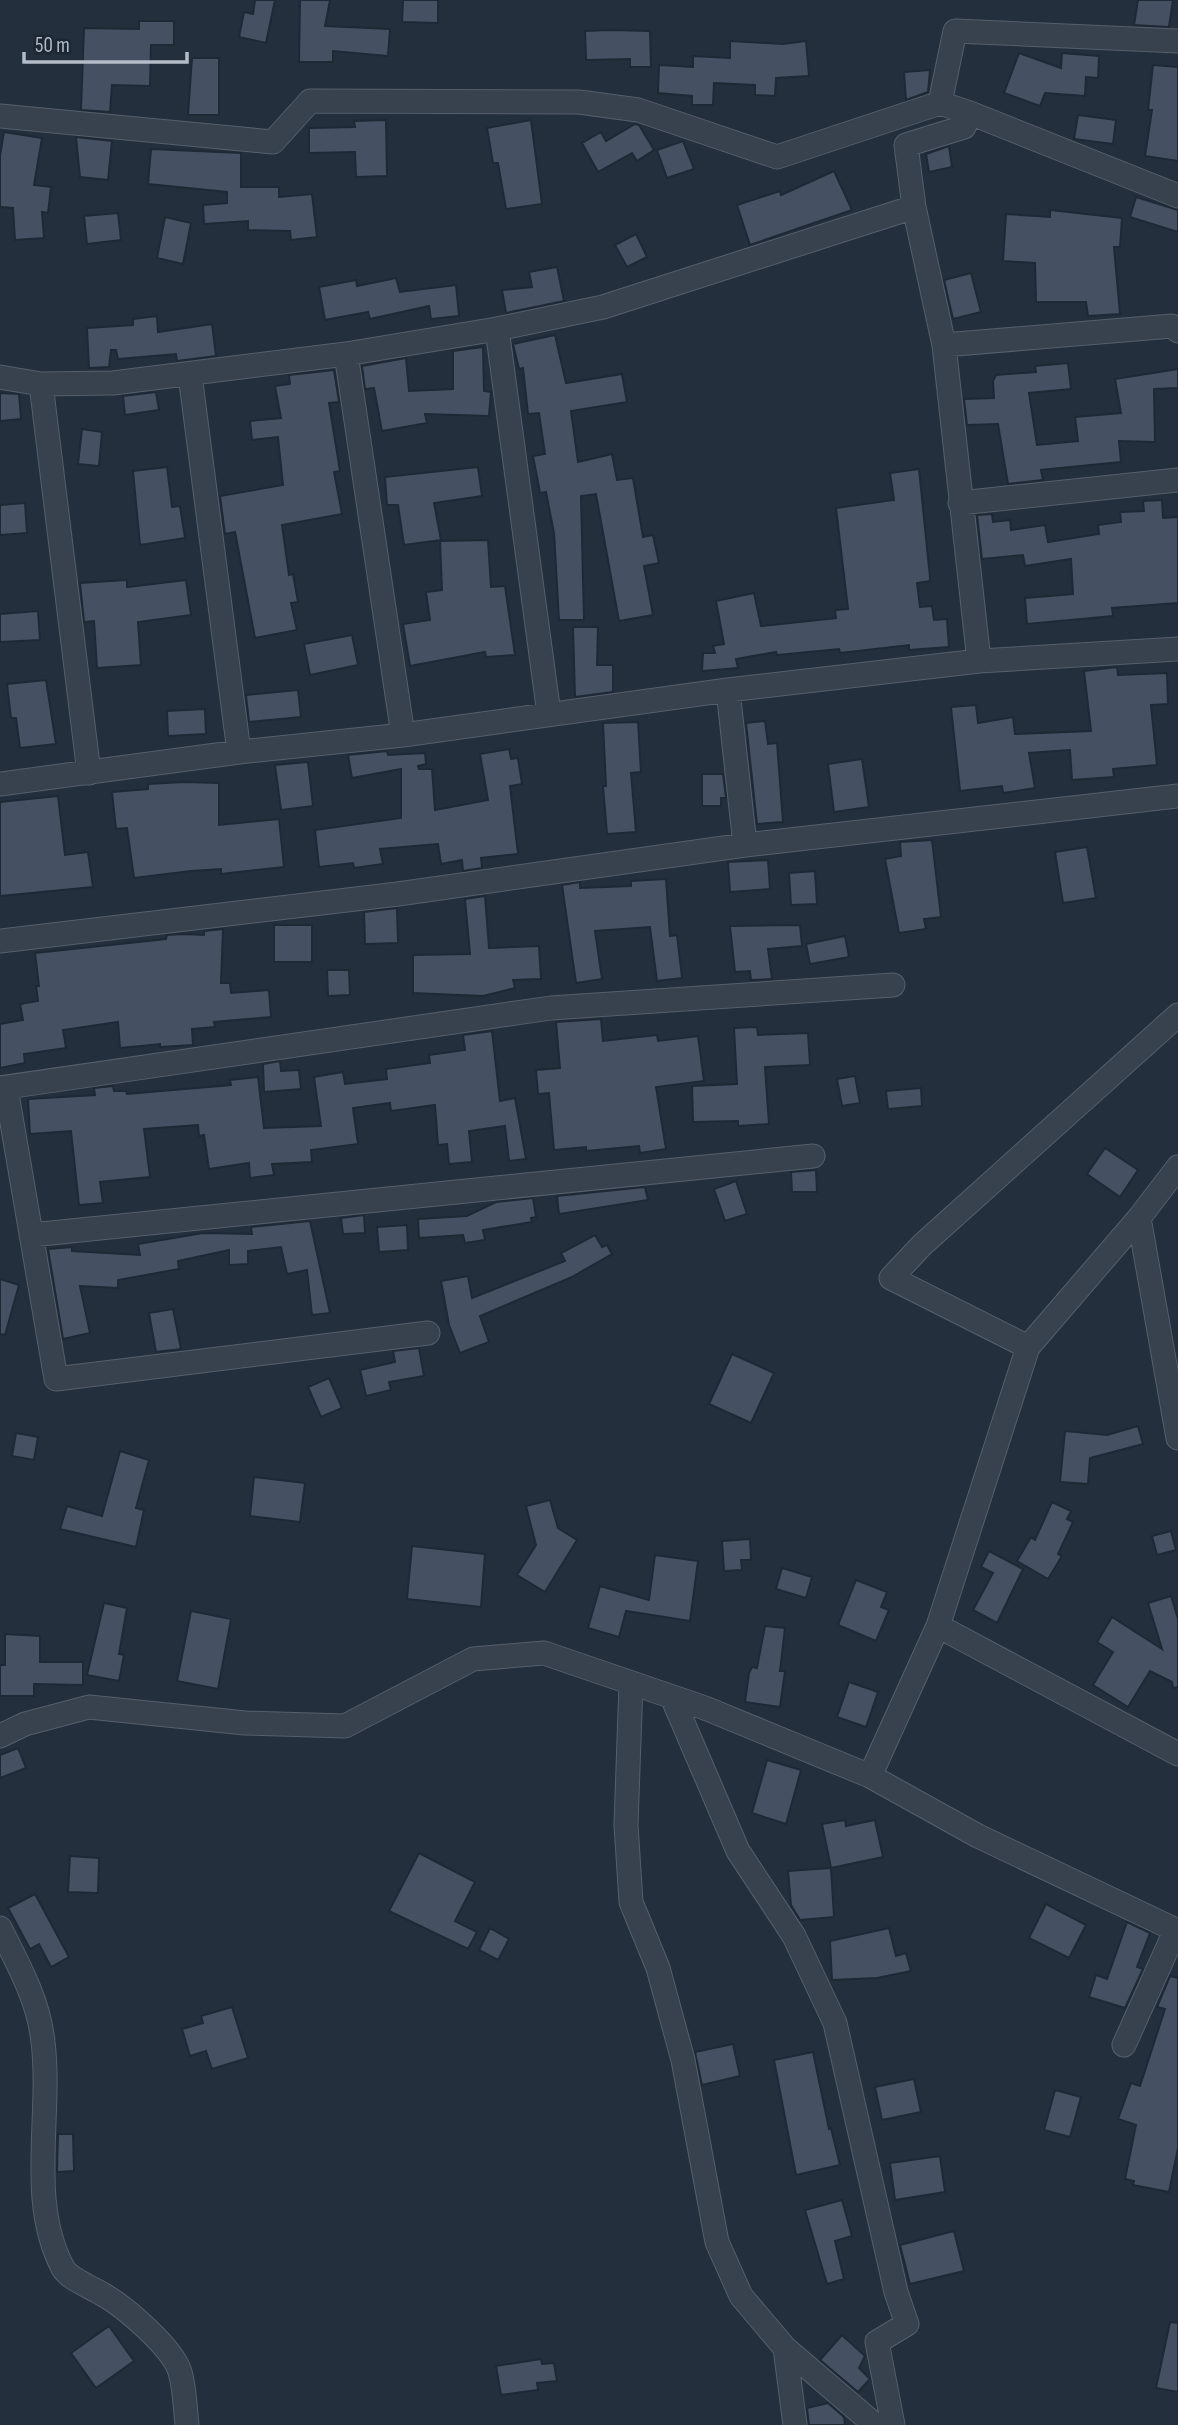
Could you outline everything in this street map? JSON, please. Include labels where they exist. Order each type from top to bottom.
[{"type":"street","points":[[940,103],[955,31],[1178,41]]},
{"type":"street","points":[[0,116],[273,142],[310,102],[579,102],[638,110],[778,157],[940,103],[1178,196]]},
{"type":"street","points":[[970,113],[964,127],[906,145],[914,206],[944,345],[979,662]]},
{"type":"street","points":[[0,377],[40,384],[113,383],[346,354],[497,329],[603,307],[914,206]]},
{"type":"street","points":[[944,345],[1172,326],[1178,331]]},
{"type":"street","points":[[497,329],[549,714]]},
{"type":"street","points":[[346,354],[403,735]]},
{"type":"street","points":[[190,375],[239,752]]},
{"type":"street","points":[[40,384],[89,773]]},
{"type":"street","points":[[960,503],[1178,480]]},
{"type":"street","points":[[0,784],[239,752],[403,735],[728,690],[979,662],[1178,649]]},
{"type":"street","points":[[728,690],[746,845]]},
{"type":"street","points":[[0,941],[398,894],[746,845],[1178,796]]},
{"type":"street","points":[[428,1333],[55,1379],[32,1235],[3,1088],[551,1008],[893,985]]},
{"type":"street","points":[[1028,1347],[891,1278],[922,1245],[1178,1015]]},
{"type":"street","points":[[32,1235],[813,1156]]},
{"type":"street","points":[[870,1776],[938,1626],[1028,1347],[1139,1218],[1178,1167]]},
{"type":"street","points":[[1139,1218],[1178,1438]]},
{"type":"street","points":[[938,1626],[1178,1754]]},
{"type":"street","points":[[0,1736],[25,1724],[89,1707],[245,1723],[345,1726],[473,1659],[544,1653],[672,1697],[870,1776],[978,1836],[1177,1930],[1124,2045]]},
{"type":"street","points":[[631,1683],[626,1825],[631,1902],[657,1968],[683,2060],[717,2242],[741,2296],[785,2348],[875,2425]]},
{"type":"street","points":[[672,1697],[738,1851],[794,1936],[835,2023],[896,2292],[906,2324],[877,2342],[893,2425]]},
{"type":"street","points":[[0,1928],[30,1991],[43,2041],[46,2139],[42,2191],[50,2235],[64,2271],[111,2299],[149,2330],[180,2370],[187,2425]]},
{"type":"street","points":[[785,2348],[795,2425]]},
{"type":"building","points":[[255,0],[275,0],[266,43],[239,37],[244,12],[253,14]]},
{"type":"building","points":[[300,0],[330,0],[325,26],[390,29],[388,56],[333,51],[333,62],[299,62]]},
{"type":"building","points":[[403,0],[438,0],[438,23],[402,22]]},
{"type":"building","points":[[1138,0],[1173,0],[1169,27],[1134,25]]},
{"type":"building","points":[[139,21],[174,21],[174,45],[151,45],[150,86],[112,85],[110,112],[81,110],[84,28],[139,29]]},
{"type":"building","points":[[585,31],[650,31],[651,67],[630,67],[630,59],[586,60]]},
{"type":"building","points":[[730,41],[783,44],[806,41],[809,76],[776,78],[775,96],[755,95],[755,85],[714,83],[713,105],[692,105],[692,96],[658,93],[659,65],[693,67],[693,56],[730,58]]},
{"type":"building","points":[[1019,53],[1061,68],[1062,53],[1099,56],[1098,78],[1086,77],[1085,96],[1045,93],[1040,106],[1004,93]]},
{"type":"building","points":[[192,58],[219,58],[219,115],[188,115]]},
{"type":"building","points":[[1153,65],[1178,67],[1178,161],[1145,156],[1152,110],[1148,110]]},
{"type":"building","points":[[930,70],[928,92],[906,100],[904,72]]},
{"type":"building","points":[[1078,115],[1116,120],[1113,144],[1074,139]]},
{"type":"building","points":[[386,120],[387,176],[356,177],[355,152],[309,153],[309,128],[355,127],[354,121]]},
{"type":"building","points":[[531,120],[542,204],[506,209],[498,163],[493,163],[487,128]]},
{"type":"building","points":[[635,124],[639,125],[654,150],[637,161],[632,153],[598,172],[582,143],[601,132],[606,141]]},
{"type":"building","points":[[4,132],[42,138],[34,185],[51,187],[48,213],[42,212],[44,238],[15,240],[13,208],[0,207],[0,156]]},
{"type":"building","points":[[76,137],[112,141],[108,180],[80,177]]},
{"type":"building","points":[[683,141],[694,169],[667,178],[657,150]]},
{"type":"building","points":[[949,146],[952,167],[929,172],[926,154]]},
{"type":"building","points":[[151,149],[241,153],[241,187],[279,187],[279,197],[312,194],[317,237],[291,240],[290,231],[248,230],[248,221],[204,224],[203,205],[227,203],[227,192],[148,184]]},
{"type":"building","points":[[834,171],[852,210],[750,245],[737,205],[780,191],[781,195]]},
{"type":"building","points":[[1136,197],[1178,210],[1178,232],[1130,217]]},
{"type":"building","points":[[1050,210],[1122,218],[1120,247],[1114,247],[1120,314],[1088,316],[1086,302],[1036,302],[1035,263],[1003,261],[1006,214],[1050,217]]},
{"type":"building","points":[[118,213],[121,240],[87,244],[84,216]]},
{"type":"building","points":[[165,217],[191,223],[183,264],[157,258]]},
{"type":"building","points":[[636,234],[647,257],[627,267],[615,245]]},
{"type":"building","points":[[557,267],[564,301],[506,313],[502,290],[532,287],[529,272]]},
{"type":"building","points":[[971,273],[981,312],[953,319],[944,280]]},
{"type":"building","points":[[396,278],[400,292],[456,285],[459,316],[431,319],[429,306],[370,319],[368,312],[325,320],[319,287],[356,280],[357,286]]},
{"type":"building","points":[[157,316],[158,332],[212,324],[216,356],[177,361],[176,354],[118,359],[116,350],[111,350],[109,367],[89,368],[87,328],[133,325],[133,319]]},
{"type":"building","points":[[555,335],[566,383],[622,374],[627,402],[571,411],[578,462],[612,454],[617,480],[633,478],[643,537],[653,535],[659,563],[644,566],[653,615],[619,621],[596,494],[581,496],[584,620],[559,620],[554,533],[546,492],[540,493],[533,456],[545,454],[539,413],[528,414],[523,368],[519,369],[513,344]]},
{"type":"building","points":[[483,347],[484,391],[491,392],[489,416],[425,414],[427,423],[382,431],[374,388],[365,389],[362,366],[406,358],[409,391],[453,389],[453,351]]},
{"type":"building","points":[[1068,363],[1071,389],[1029,393],[1037,445],[1078,441],[1075,417],[1121,413],[1115,379],[1178,369],[1178,388],[1154,389],[1155,442],[1119,441],[1121,462],[1041,470],[1043,480],[1008,484],[998,424],[967,425],[964,399],[994,398],[993,381],[996,375],[1036,372],[1035,366]]},
{"type":"building","points":[[334,370],[339,402],[329,403],[340,471],[334,472],[342,514],[282,525],[289,575],[293,574],[298,602],[291,603],[297,630],[255,638],[235,532],[225,534],[220,496],[283,485],[278,437],[252,440],[250,421],[281,418],[275,386],[290,384],[289,375]]},
{"type":"building","points":[[156,392],[159,410],[125,415],[123,396]]},
{"type":"building","points":[[0,393],[19,394],[21,419],[0,421]]},
{"type":"building","points":[[82,429],[102,432],[99,466],[78,464]]},
{"type":"building","points":[[167,467],[172,507],[180,506],[185,538],[140,545],[133,471]]},
{"type":"building","points":[[478,467],[482,496],[434,503],[441,540],[404,545],[398,505],[387,505],[385,477]]},
{"type":"building","points":[[919,469],[930,577],[930,581],[917,583],[920,607],[932,606],[934,620],[947,619],[949,647],[909,650],[909,645],[840,653],[839,649],[777,655],[776,652],[736,659],[738,668],[702,671],[703,653],[715,653],[713,646],[724,644],[716,601],[754,593],[761,626],[836,618],[835,610],[848,609],[836,508],[894,500],[890,473]]},
{"type":"building","points":[[1162,500],[1163,518],[1178,517],[1178,603],[1112,608],[1113,616],[1027,624],[1025,598],[1073,594],[1071,559],[1025,566],[1023,555],[982,559],[977,515],[992,514],[993,522],[1010,520],[1011,530],[1045,525],[1048,542],[1099,534],[1098,525],[1121,522],[1120,512],[1144,511],[1143,501]]},
{"type":"building","points":[[25,503],[27,533],[0,535],[0,505]]},
{"type":"building","points":[[488,540],[491,587],[505,586],[515,655],[486,657],[485,652],[410,666],[403,624],[430,620],[426,592],[442,590],[440,541]]},
{"type":"building","points":[[127,580],[127,587],[186,580],[191,615],[138,622],[141,665],[97,668],[94,621],[84,622],[80,583]]},
{"type":"building","points":[[38,611],[40,640],[0,642],[0,614]]},
{"type":"building","points":[[573,627],[598,627],[597,665],[613,665],[613,692],[575,697]]},
{"type":"building","points":[[352,635],[358,665],[310,675],[304,644]]},
{"type":"building","points":[[1117,667],[1118,675],[1167,673],[1168,704],[1151,705],[1157,765],[1113,769],[1114,777],[1072,780],[1070,750],[1029,753],[1035,788],[1003,793],[1002,786],[960,791],[951,707],[976,705],[978,723],[1013,717],[1015,734],[1091,731],[1084,671]]},
{"type":"building","points":[[46,680],[56,744],[20,748],[16,718],[11,718],[7,684]]},
{"type":"building","points":[[298,690],[301,717],[249,722],[246,695]]},
{"type":"building","points":[[205,709],[206,734],[168,736],[167,711]]},
{"type":"building","points":[[765,721],[768,744],[777,743],[783,822],[757,824],[746,723]]},
{"type":"building","points":[[638,722],[641,772],[631,773],[636,832],[607,834],[603,786],[606,786],[603,723]]},
{"type":"building","points":[[509,749],[511,759],[518,758],[522,784],[510,786],[518,854],[481,858],[482,868],[463,871],[462,860],[441,864],[438,844],[380,849],[383,864],[354,868],[353,863],[319,867],[315,830],[401,818],[401,769],[352,778],[348,755],[387,751],[388,755],[425,753],[426,764],[418,766],[419,769],[432,769],[435,810],[488,800],[480,754]]},
{"type":"building","points":[[862,759],[869,807],[834,812],[828,764]]},
{"type":"building","points":[[308,762],[313,806],[281,810],[275,765]]},
{"type":"building","points":[[702,774],[723,774],[726,798],[721,798],[721,806],[702,806]]},
{"type":"building","points":[[219,783],[219,825],[279,819],[284,867],[221,874],[221,869],[191,871],[134,878],[127,828],[116,829],[112,792],[148,789],[148,784]]},
{"type":"building","points":[[58,796],[65,855],[88,852],[93,887],[0,896],[0,802]]},
{"type":"building","points":[[932,840],[941,917],[924,919],[926,929],[899,933],[885,859],[901,856],[900,842]]},
{"type":"building","points":[[1087,847],[1096,898],[1063,903],[1055,852]]},
{"type":"building","points":[[768,860],[770,889],[730,892],[728,862]]},
{"type":"building","points":[[815,871],[817,904],[791,905],[789,873]]},
{"type":"building","points":[[666,879],[670,936],[677,935],[682,978],[657,981],[650,927],[595,931],[602,979],[576,983],[562,885],[580,882],[580,888],[631,886],[631,881]]},
{"type":"building","points":[[485,896],[489,948],[539,946],[541,979],[513,980],[515,988],[483,996],[413,993],[413,955],[470,954],[465,899]]},
{"type":"building","points":[[397,908],[398,943],[365,944],[364,912]]},
{"type":"building","points":[[274,925],[312,925],[312,962],[274,962]]},
{"type":"building","points":[[800,925],[802,946],[768,949],[772,979],[751,980],[750,971],[735,972],[730,926]]},
{"type":"building","points":[[223,929],[221,983],[230,983],[231,993],[269,990],[271,1017],[214,1022],[215,1027],[192,1029],[193,1045],[160,1047],[160,1044],[120,1048],[118,1022],[63,1030],[66,1048],[24,1054],[25,1063],[0,1068],[0,1024],[23,1020],[20,1004],[38,1001],[35,953],[166,939],[167,935],[204,935],[204,931]]},
{"type":"building","points":[[845,936],[849,957],[810,964],[806,944]]},
{"type":"building","points":[[327,970],[349,970],[350,995],[328,996]]},
{"type":"building","points":[[601,1019],[603,1041],[657,1035],[658,1041],[698,1036],[704,1081],[656,1087],[666,1149],[640,1153],[639,1146],[586,1151],[586,1147],[554,1150],[549,1093],[538,1094],[536,1070],[560,1068],[556,1022]]},
{"type":"building","points":[[757,1027],[758,1035],[808,1033],[810,1065],[765,1067],[769,1124],[738,1126],[738,1121],[693,1122],[692,1086],[737,1084],[734,1028]]},
{"type":"building","points":[[492,1031],[500,1101],[515,1098],[526,1159],[509,1161],[505,1126],[469,1131],[472,1162],[449,1164],[447,1144],[438,1145],[435,1105],[391,1111],[390,1103],[353,1108],[358,1144],[311,1150],[312,1162],[272,1164],[274,1175],[250,1178],[249,1163],[209,1169],[204,1135],[199,1136],[198,1125],[144,1129],[150,1177],[100,1182],[103,1203],[79,1205],[71,1131],[30,1134],[28,1099],[95,1095],[94,1088],[113,1086],[114,1091],[126,1091],[127,1094],[231,1085],[230,1080],[258,1077],[264,1128],[321,1126],[314,1077],[343,1072],[345,1084],[387,1079],[386,1069],[430,1063],[429,1055],[465,1050],[463,1035]]},
{"type":"building","points":[[280,1061],[281,1071],[299,1070],[301,1089],[264,1092],[263,1064]]},
{"type":"building","points":[[855,1076],[860,1103],[842,1106],[837,1079]]},
{"type":"building","points":[[921,1088],[922,1106],[888,1109],[886,1091]]},
{"type":"building","points":[[1105,1148],[1138,1170],[1120,1197],[1087,1174]]},
{"type":"building","points":[[816,1170],[817,1192],[792,1192],[791,1172]]},
{"type":"building","points":[[736,1181],[747,1214],[725,1221],[714,1189]]},
{"type":"building","points":[[645,1187],[648,1200],[559,1214],[557,1196]]},
{"type":"building","points":[[533,1198],[536,1217],[531,1218],[532,1222],[483,1230],[485,1240],[465,1243],[463,1235],[419,1238],[418,1219],[467,1216],[496,1202]]},
{"type":"building","points":[[364,1215],[365,1233],[343,1234],[341,1218]]},
{"type":"building","points":[[310,1221],[330,1313],[312,1315],[307,1270],[287,1274],[281,1247],[248,1251],[248,1264],[229,1265],[229,1250],[178,1261],[179,1269],[118,1280],[118,1288],[80,1286],[90,1333],[63,1339],[48,1249],[72,1247],[72,1251],[140,1255],[138,1244],[203,1233],[252,1234],[251,1227]]},
{"type":"building","points":[[407,1225],[408,1250],[379,1252],[377,1227]]},
{"type":"building","points":[[595,1235],[602,1247],[607,1245],[612,1254],[572,1277],[480,1316],[489,1342],[460,1353],[449,1325],[441,1281],[468,1276],[472,1298],[565,1261],[561,1253]]},
{"type":"building","points":[[0,1279],[19,1285],[5,1335],[0,1334]]},
{"type":"building","points":[[173,1309],[181,1349],[156,1352],[149,1313]]},
{"type":"building","points":[[419,1348],[424,1376],[389,1382],[391,1390],[366,1396],[360,1370],[395,1362],[393,1351]]},
{"type":"building","points":[[732,1354],[774,1373],[751,1423],[709,1404]]},
{"type":"building","points":[[329,1378],[342,1408],[321,1417],[308,1387]]},
{"type":"building","points":[[1138,1426],[1143,1444],[1090,1458],[1088,1484],[1060,1482],[1065,1431],[1107,1435]]},
{"type":"building","points":[[16,1433],[38,1437],[34,1460],[12,1456]]},
{"type":"building","points":[[120,1451],[149,1460],[136,1508],[144,1510],[136,1547],[60,1529],[67,1506],[102,1516]]},
{"type":"building","points":[[254,1477],[305,1483],[300,1522],[250,1516]]},
{"type":"building","points":[[550,1500],[558,1528],[577,1540],[545,1592],[517,1575],[536,1545],[526,1506]]},
{"type":"building","points":[[1052,1502],[1071,1511],[1067,1519],[1073,1522],[1058,1554],[1062,1556],[1048,1579],[1017,1561],[1031,1537],[1035,1540]]},
{"type":"building","points":[[1171,1531],[1176,1550],[1157,1555],[1152,1536]]},
{"type":"building","points":[[750,1539],[751,1560],[741,1560],[742,1570],[724,1571],[722,1541]]},
{"type":"building","points":[[412,1546],[485,1554],[481,1607],[407,1599]]},
{"type":"building","points":[[989,1551],[1023,1569],[997,1623],[973,1610],[993,1573],[981,1567]]},
{"type":"building","points":[[655,1555],[698,1561],[690,1621],[626,1611],[619,1637],[588,1628],[600,1586],[649,1600]]},
{"type":"building","points":[[782,1568],[812,1577],[806,1598],[776,1589]]},
{"type":"building","points":[[856,1580],[887,1592],[881,1607],[889,1610],[876,1641],[838,1625]]},
{"type":"building","points":[[1171,1596],[1178,1619],[1178,1687],[1173,1688],[1172,1682],[1150,1671],[1128,1707],[1093,1685],[1113,1652],[1097,1642],[1112,1617],[1162,1649],[1148,1603]]},
{"type":"building","points":[[104,1603],[127,1608],[119,1654],[124,1655],[119,1681],[87,1675]]},
{"type":"building","points":[[191,1611],[231,1619],[218,1689],[177,1681]]},
{"type":"building","points":[[765,1626],[785,1628],[780,1671],[785,1671],[780,1707],[745,1702],[749,1673],[752,1667],[757,1668]]},
{"type":"building","points":[[5,1634],[40,1636],[40,1662],[83,1662],[83,1685],[34,1684],[34,1696],[0,1696],[0,1665],[5,1665]]},
{"type":"building","points":[[849,1682],[878,1692],[866,1727],[837,1717]]},
{"type":"building","points":[[18,1748],[26,1768],[0,1778],[0,1755]]},
{"type":"building","points":[[767,1760],[801,1770],[786,1824],[752,1813]]},
{"type":"building","points":[[845,1820],[846,1826],[875,1820],[883,1857],[831,1868],[822,1824]]},
{"type":"building","points":[[419,1853],[475,1882],[455,1921],[477,1932],[468,1949],[389,1911]]},
{"type":"building","points":[[70,1856],[99,1858],[98,1893],[68,1892]]},
{"type":"building","points":[[831,1868],[834,1917],[800,1920],[791,1905],[788,1871]]},
{"type":"building","points":[[35,1894],[69,1957],[51,1967],[39,1944],[30,1949],[8,1908]]},
{"type":"building","points":[[1046,1904],[1086,1925],[1069,1958],[1029,1938]]},
{"type":"building","points":[[1127,1922],[1150,1933],[1137,1967],[1143,1969],[1125,2008],[1089,1997],[1096,1975],[1107,1979]]},
{"type":"building","points":[[490,1928],[509,1939],[498,1960],[479,1950]]},
{"type":"building","points":[[889,1928],[896,1956],[906,1953],[911,1971],[877,1978],[832,1980],[830,1941]]},
{"type":"building","points":[[1170,1976],[1178,1978],[1178,2148],[1169,2192],[1133,2185],[1134,2181],[1125,2179],[1136,2125],[1118,2119],[1131,2083],[1140,2086],[1165,2009],[1157,2007]]},
{"type":"building","points":[[232,2007],[248,2058],[212,2069],[206,2051],[190,2056],[182,2029],[203,2023],[201,2016]]},
{"type":"building","points":[[733,2044],[740,2076],[702,2085],[695,2052]]},
{"type":"building","points":[[813,2052],[829,2129],[831,2128],[840,2165],[796,2175],[774,2060]]},
{"type":"building","points":[[914,2079],[921,2112],[882,2120],[875,2087]]},
{"type":"building","points":[[1055,2090],[1081,2097],[1070,2137],[1044,2130]]},
{"type":"building","points":[[58,2134],[73,2134],[74,2171],[57,2172]]},
{"type":"building","points":[[940,2156],[945,2192],[895,2200],[890,2163]]},
{"type":"building","points":[[842,2200],[852,2236],[835,2241],[844,2279],[827,2284],[805,2210]]},
{"type":"building","points":[[954,2231],[964,2271],[910,2284],[900,2245]]},
{"type":"building","points":[[1170,2322],[1178,2323],[1178,2392],[1156,2388]]},
{"type":"building","points":[[109,2326],[134,2361],[96,2388],[71,2353]]},
{"type":"building","points":[[842,2335],[865,2356],[859,2368],[870,2379],[858,2392],[820,2360]]},
{"type":"building","points":[[541,2359],[542,2364],[554,2363],[557,2381],[537,2383],[538,2390],[501,2395],[496,2366]]},
{"type":"building","points":[[828,2403],[844,2417],[845,2425],[809,2425],[807,2408]]}]
